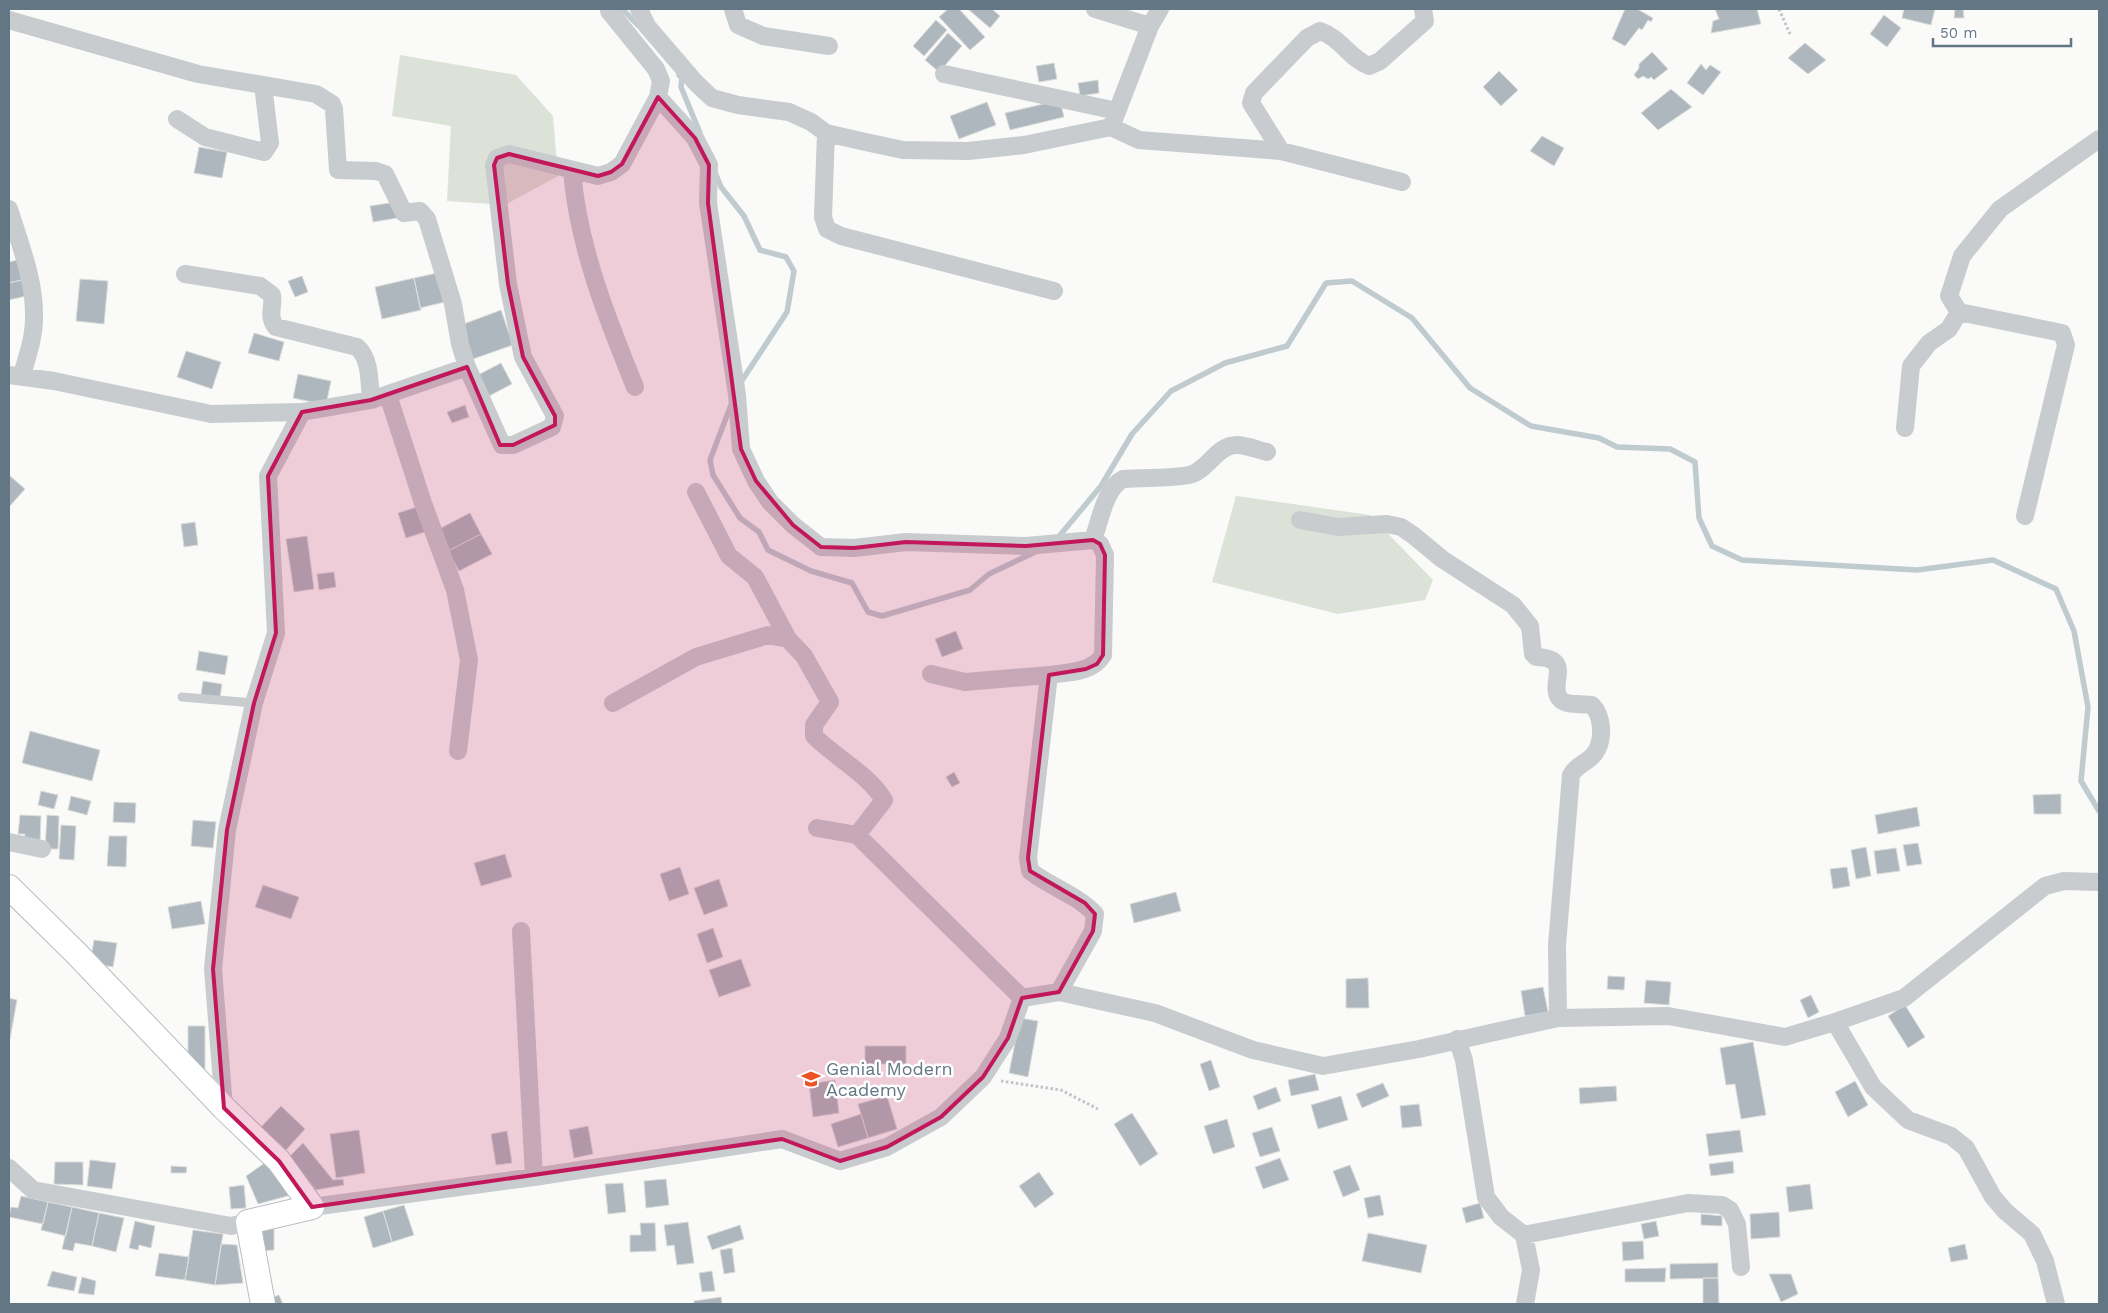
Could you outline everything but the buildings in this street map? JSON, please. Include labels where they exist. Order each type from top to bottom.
[{"type":"street","points":[[640,9],[647,26],[696,83],[712,98],[738,105],[789,112],[811,122],[826,133],[903,150],[968,151],[1024,146],[1114,119]]},
{"type":"street","points":[[733,9],[738,26],[763,36],[829,46]]},
{"type":"street","points":[[1095,9],[1150,26]]},
{"type":"street","points":[[1114,119],[1150,26],[1160,9]]},
{"type":"street","points":[[1281,151],[1251,103],[1254,93],[1307,38],[1320,31],[1333,35],[1358,61],[1369,66],[1380,61],[1425,21],[1423,9]]},
{"type":"street","points":[[9,20],[198,74],[316,94],[332,104],[334,109],[336,166],[338,170],[376,171],[385,174],[404,213],[420,211],[424,214],[437,247],[467,367],[502,445],[512,445],[552,427],[555,416],[523,357],[508,284],[494,165],[497,158],[510,154],[598,176],[611,172],[622,164],[658,97],[661,81],[656,69],[607,10]]},
{"type":"street","points":[[944,74],[1114,119],[1139,140],[1281,151],[1402,182]]},
{"type":"street","points":[[177,119],[205,136],[264,152],[270,143],[263,85]]},
{"type":"street","points":[[658,97],[695,138],[710,165],[708,203],[734,376],[741,449],[756,480],[770,502],[793,525],[821,547],[854,548],[906,542],[1026,546],[1093,540],[1100,544],[1105,555],[1103,655],[1097,664],[1086,669],[1049,675],[965,682],[931,674]]},
{"type":"street","points":[[826,133],[823,217],[827,229],[841,236],[1054,291]]},
{"type":"street","points":[[2025,516],[2066,344],[2062,333],[1959,312],[1949,296],[1962,256],[2000,208],[2099,139]]},
{"type":"street","points":[[572,171],[574,199],[605,314],[635,386]]},
{"type":"street","points":[[9,209],[20,244],[33,301],[34,319],[32,339],[15,375],[211,414],[302,412],[379,397],[467,367]]},
{"type":"street","points":[[185,274],[260,286],[272,295],[270,315],[276,327],[357,347],[364,353],[379,397],[423,503],[454,590],[469,660],[458,751]]},
{"type":"street","points":[[1905,428],[1911,366],[1929,342],[1949,328],[1959,312]]},
{"type":"street","points":[[224,1108],[213,969],[227,830],[254,703],[276,633],[268,476],[302,412]]},
{"type":"street","points":[[1093,540],[1111,490],[1116,482],[1123,479],[1189,475],[1204,467],[1220,451],[1237,445],[1267,452]]},
{"type":"street","points":[[696,492],[729,556],[755,577],[788,639],[804,656],[830,702],[814,725],[814,736],[879,792],[884,800],[857,835]]},
{"type":"street","points":[[1300,520],[1338,527],[1387,524],[1401,527],[1442,560],[1513,605],[1530,626],[1533,654],[1536,657],[1551,659],[1556,664],[1558,670],[1557,694],[1561,700],[1565,703],[1592,705],[1597,710],[1601,720],[1601,732],[1596,752],[1576,767],[1571,774],[1557,945],[1558,1018]]},
{"type":"street","points":[[613,703],[696,657],[768,635],[788,639]]},
{"type":"street","points":[[1049,675],[1028,858],[1030,871],[1085,903],[1095,914],[1093,930],[1059,992]]},
{"type":"street","points":[[817,828],[857,835],[1022,998]]},
{"type":"street","points":[[9,842],[42,849]]},
{"type":"street","points":[[1022,998],[1059,992],[1155,1014],[1253,1050],[1323,1066],[1419,1049],[1558,1018],[1668,1016],[1785,1037],[1904,998],[2045,886],[2064,881],[2099,882]]},
{"type":"street","points":[[9,887],[77,954],[224,1108],[279,1161],[312,1207]]},
{"type":"street","points":[[521,931],[534,1177]]},
{"type":"street","points":[[9,1168],[33,1190],[231,1226],[312,1207],[534,1177],[782,1139],[840,1161],[887,1148],[941,1117],[983,1076],[1008,1038],[1022,998]]},
{"type":"street","points":[[1834,1022],[1873,1087],[1908,1120],[1951,1136],[1966,1148],[1993,1197],[2005,1211],[2032,1234],[2045,1261],[2056,1304]]},
{"type":"street","points":[[1457,1039],[1464,1060],[1486,1197],[1501,1217],[1524,1235],[1531,1270],[1525,1304]]},
{"type":"street","points":[[1524,1235],[1688,1203],[1722,1205],[1730,1210],[1737,1224],[1741,1267]]},
{"type":"street","points":[[248,1222],[262,1304]]},
{"type":"lane","points":[[182,697],[254,703]]},
{"type":"path","points":[[1779,9],[1790,34]]},
{"type":"path","points":[[983,1076],[1061,1090],[1098,1108]]},
{"type":"highlighted area","points":[[658,97],[695,138],[709,165],[708,203],[741,449],[756,481],[793,525],[821,547],[854,548],[906,542],[1026,546],[1093,540],[1100,544],[1105,555],[1103,655],[1097,664],[1086,669],[1049,675],[1028,858],[1030,871],[1085,903],[1095,914],[1093,931],[1059,992],[1022,998],[1008,1038],[983,1077],[941,1117],[887,1147],[840,1161],[782,1139],[312,1207],[279,1161],[224,1108],[213,969],[227,830],[254,703],[276,633],[268,476],[302,412],[371,400],[467,367],[500,445],[513,445],[555,425],[555,416],[523,357],[508,284],[494,165],[497,158],[509,154],[598,176],[611,172],[622,164]]},
{"type":"shaded area","points":[[400,55],[516,75],[553,116],[558,176],[505,205],[447,201],[451,126],[392,116]]},
{"type":"shaded area","points":[[1236,496],[1370,515],[1433,580],[1425,600],[1338,614],[1212,582]]},
{"type":"waterway","points":[[622,9],[640,27]]},
{"type":"waterway","points":[[679,75],[682,78],[681,87],[700,133]]},
{"type":"waterway","points":[[714,170],[721,187],[744,216],[760,250],[786,257],[794,271],[787,312],[739,385]]},
{"type":"waterway","points":[[1056,540],[1101,486],[1132,434],[1171,391],[1225,363],[1287,346],[1326,283],[1352,281],[1412,318],[1470,388],[1531,426],[1599,438],[1617,447],[1670,449],[1695,462],[1699,518],[1712,546],[1742,560],[1917,570],[1993,560],[2056,589],[2074,631],[2088,707],[2081,781],[2099,811]]},
{"type":"waterway","points":[[731,405],[710,460],[713,475],[740,518],[759,532],[768,550],[811,571],[852,583],[868,612],[882,616],[970,590],[989,574],[1035,552]]},
{"type":"place","name":"Genial Modern Academy","points":[[811,1079]]}]
